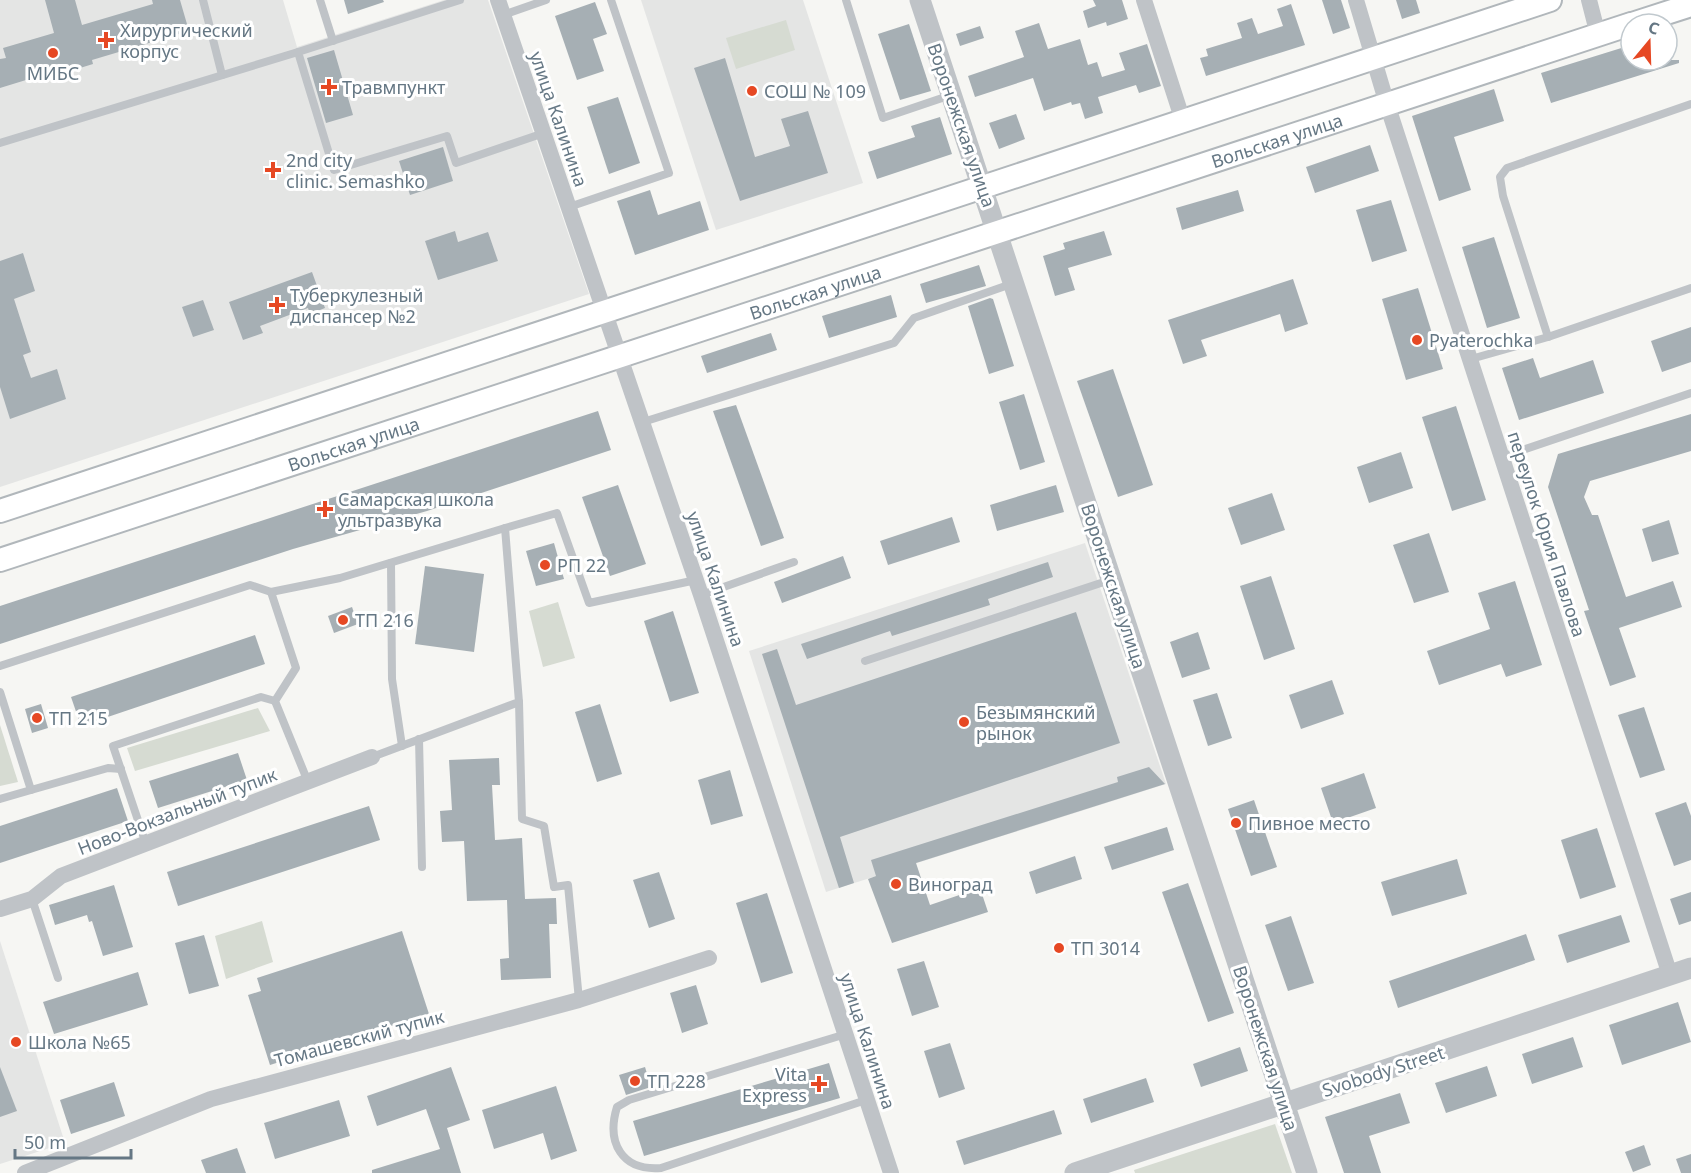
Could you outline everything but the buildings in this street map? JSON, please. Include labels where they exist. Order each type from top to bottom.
[{"type":"main road","points":[[0,512],[1550,0]]},
{"type":"main road","name":"Вольская улица","points":[[1669,12],[1691,5]]},
{"type":"main road","name":"Вольская улица","points":[[0,560],[1619,28]]},
{"type":"street","name":"Воронежская улица","points":[[920,0],[1307,1173]]},
{"type":"street","points":[[1144,0],[1183,121]]},
{"type":"street","name":"переулок Юрия Павлова","points":[[1356,0],[1375,57],[1387,104],[1670,975]]},
{"type":"street","points":[[1589,0],[1598,35]]},
{"type":"street","name":"улица Калинина","points":[[501,8],[618,356],[643,422],[891,1173]]},
{"type":"street","name":"Ново-Вокзальный тупик","points":[[0,909],[32,899],[61,876],[372,758]]},
{"type":"street","name":"Томашевский тупик","points":[[25,1173],[211,1098],[579,1000],[709,958]]},
{"type":"street","name":"Svobody Street","points":[[1075,1173],[1691,968]]},
{"type":"lane","points":[[203,0],[222,75]]},
{"type":"lane","points":[[321,0],[333,40]]},
{"type":"lane","points":[[0,143],[460,0]]},
{"type":"lane","points":[[501,8],[546,0]]},
{"type":"lane","points":[[569,207],[669,173],[611,0]]},
{"type":"lane","points":[[846,0],[883,118],[952,94]]},
{"type":"lane","points":[[298,52],[334,170],[447,136],[456,163],[544,133]]},
{"type":"lane","points":[[1548,337],[1503,196],[1500,177],[1508,168],[1691,104]]},
{"type":"lane","points":[[643,422],[894,343],[914,318],[1015,283]]},
{"type":"lane","points":[[1471,360],[1548,337],[1691,288]]},
{"type":"lane","points":[[1502,457],[1691,393]]},
{"type":"lane","points":[[0,666],[250,585],[271,592],[340,578],[557,513],[589,603],[698,588],[794,562]]},
{"type":"lane","points":[[505,528],[519,702],[522,819],[544,825],[554,886],[568,885],[579,1000]]},
{"type":"lane","points":[[391,563],[392,679],[402,746]]},
{"type":"lane","points":[[865,661],[1112,580]]},
{"type":"lane","points":[[271,592],[296,668],[275,701]]},
{"type":"lane","points":[[0,692],[31,790]]},
{"type":"lane","points":[[146,844],[113,746],[261,697],[275,701]]},
{"type":"lane","points":[[275,701],[308,782]]},
{"type":"lane","points":[[372,758],[519,702]]},
{"type":"lane","points":[[419,739],[422,867]]},
{"type":"lane","points":[[0,799],[108,768],[121,769]]},
{"type":"lane","points":[[32,899],[58,978]]},
{"type":"lane","points":[[846,1034],[629,1100],[617,1107],[613,1120],[617,1149],[623,1156],[645,1169],[661,1168],[866,1100]]},
{"type":"shaded area","name":"2nd city clinic. Semashko","points":[[0,0],[283,0],[297,47],[444,0],[488,0],[589,294],[0,487]]},
{"type":"shaded area","name":"СОШ № 109","points":[[641,0],[803,0],[863,183],[716,230]]},
{"type":"shaded area","points":[[786,20],[795,50],[736,69],[726,38]]},
{"type":"shaded area","name":"Безымянский рынок","points":[[1085,543],[1166,784],[826,892],[749,651]]},
{"type":"shaded area","points":[[558,602],[575,658],[543,667],[529,611]]},
{"type":"shaded area","points":[[258,708],[270,731],[135,771],[127,748]]},
{"type":"shaded area","points":[[0,725],[18,782],[0,786]]},
{"type":"shaded area","points":[[262,921],[273,962],[226,979],[215,936]]},
{"type":"shaded area","name":"Школа №65","points":[[0,941],[65,1143],[0,1164]]},
{"type":"shaded area","points":[[1275,1124],[1292,1173],[1135,1173],[1134,1170]]},
{"type":"place","name":"Хирургический корпус","points":[[106,40]]},
{"type":"place","name":"МИБС","points":[[53,53]]},
{"type":"place","name":"Травмпункт","points":[[329,87]]},
{"type":"place","name":"СОШ № 109","points":[[752,91]]},
{"type":"place","name":"2nd city clinic. Semashko","points":[[273,170]]},
{"type":"place","name":"Туберкулезный диспансер №2","points":[[277,305]]},
{"type":"place","name":"Pyaterochka","points":[[1417,340]]},
{"type":"place","name":"Самарская школа ультразвука","points":[[325,509]]},
{"type":"place","name":"РП 22","points":[[545,565]]},
{"type":"place","name":"ТП 216","points":[[343,620]]},
{"type":"place","name":"ТП 215","points":[[37,718]]},
{"type":"place","name":"Безымянский рынок","points":[[964,722]]},
{"type":"place","name":"Пивное место","points":[[1236,823]]},
{"type":"place","name":"Виноград","points":[[896,884]]},
{"type":"place","name":"ТП 3014","points":[[1059,948]]},
{"type":"place","name":"Школа №65","points":[[16,1042]]},
{"type":"place","name":"ТП 228","points":[[635,1081]]},
{"type":"place","name":"Vita Express","points":[[819,1084]]}]
